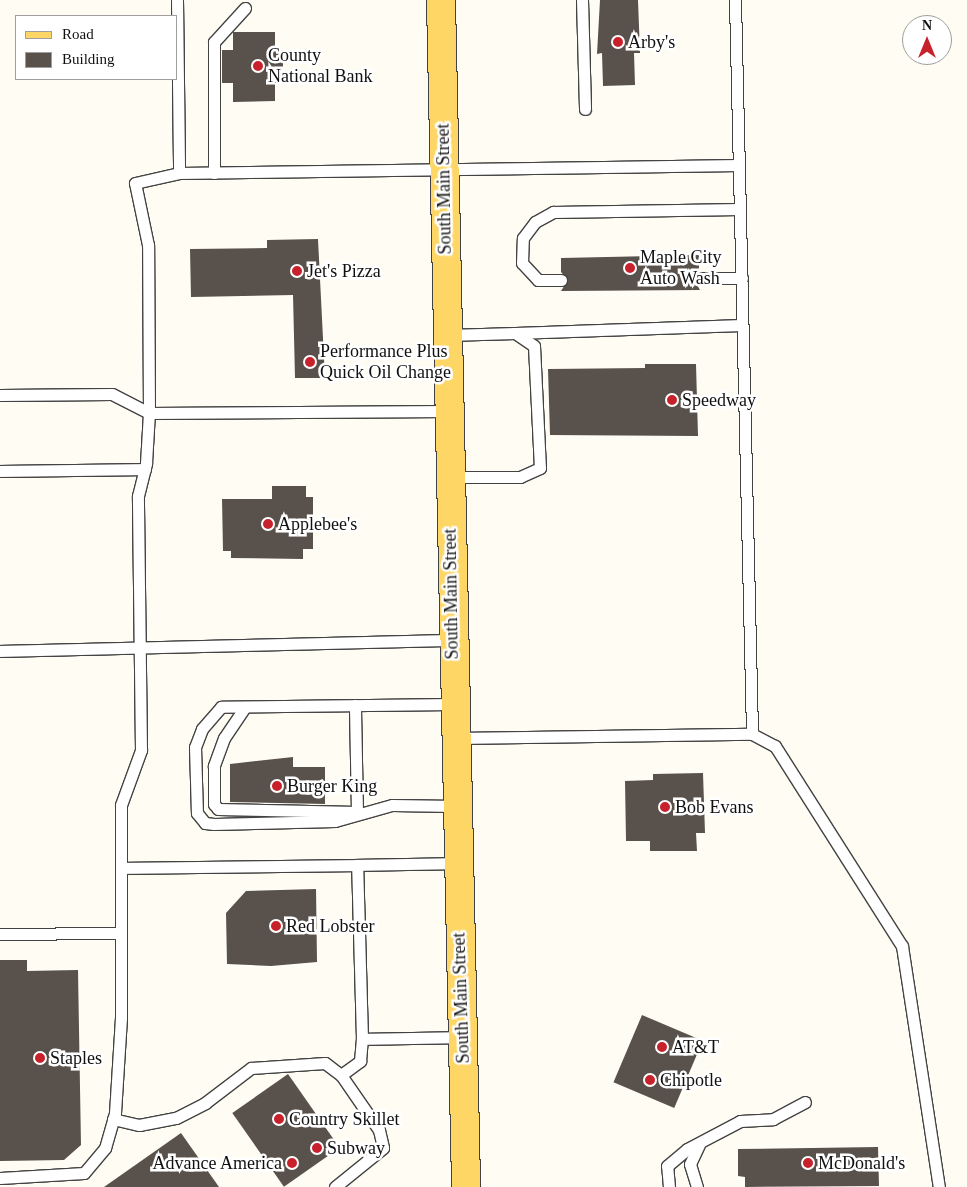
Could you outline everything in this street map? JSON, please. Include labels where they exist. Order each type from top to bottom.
[{"type":"main road","name":"South Main Street","points":[[441,0],[453,704],[466,1187]]},
{"type":"lane","points":[[177,0],[177,15]]},
{"type":"lane","points":[[582,0],[585,109]]},
{"type":"lane","points":[[735,0],[752,734]]},
{"type":"lane","points":[[214,173],[214,42],[245,8]]},
{"type":"lane","points":[[178,80],[179,173]]},
{"type":"lane","points":[[0,1178],[84,1173],[105,1148],[113,1120],[121,1018],[121,805],[141,750],[138,496],[146,470],[149,413],[148,245],[136,183],[179,173],[739,165]]},
{"type":"lane","points":[[561,280],[538,280],[522,263],[523,238],[535,222],[554,212],[740,209]]},
{"type":"lane","points":[[700,278],[742,278]]},
{"type":"lane","points":[[446,335],[742,325]]},
{"type":"lane","points":[[449,476],[520,477],[540,468],[534,346],[515,333]]},
{"type":"lane","points":[[0,395],[112,394],[149,413],[448,412]]},
{"type":"lane","points":[[0,471],[146,470]]},
{"type":"lane","points":[[0,651],[452,640]]},
{"type":"lane","points":[[453,704],[221,707],[198,739],[199,818],[214,824],[335,821],[357,812],[392,805],[456,806]]},
{"type":"lane","points":[[355,706],[357,812]]},
{"type":"lane","points":[[245,707],[224,738],[214,766],[214,804],[218,809],[357,812]]},
{"type":"lane","points":[[454,738],[752,734],[775,746],[902,946],[939,1187]]},
{"type":"lane","points":[[122,868],[457,863]]},
{"type":"lane","points":[[341,1075],[360,1061],[362,1039],[357,865]]},
{"type":"lane","points":[[0,934],[120,932]]},
{"type":"lane","points":[[362,1039],[462,1037]]},
{"type":"lane","points":[[113,1120],[139,1125],[176,1118],[205,1103],[251,1068],[325,1063],[341,1075],[379,1130],[383,1148],[335,1187]]},
{"type":"lane","points":[[669,1187],[665,1174],[670,1163],[701,1142],[740,1121],[774,1120],[805,1102]]},
{"type":"lane","points":[[697,1187],[690,1164],[701,1142]]},
{"type":"building","name":"Arby's","points":[[600,0],[638,0],[640,53],[634,53],[635,85],[603,86],[602,53],[597,54]]},
{"type":"building","name":"County National Bank","points":[[233,32],[275,32],[275,50],[283,50],[283,83],[275,83],[275,101],[233,102],[233,83],[222,83],[222,50],[233,50]]},
{"type":"building","points":[[318,239],[325,378],[295,378],[293,295],[191,297],[190,249],[267,248],[267,240]]},
{"type":"building","name":"Maple City Auto Wash","points":[[699,255],[699,271],[693,278],[700,290],[561,291],[568,280],[561,272],[561,258]]},
{"type":"building","name":"Speedway","points":[[645,364],[696,364],[698,436],[550,435],[548,369],[645,368]]},
{"type":"building","name":"Applebee's","points":[[272,486],[306,486],[306,497],[313,497],[313,549],[303,549],[303,559],[231,558],[231,551],[223,551],[222,499],[272,499]]},
{"type":"building","name":"Burger King","points":[[293,757],[293,767],[325,767],[325,804],[230,802],[230,764]]},
{"type":"building","name":"Bob Evans","points":[[703,773],[705,833],[696,833],[697,851],[650,851],[650,841],[626,841],[625,781],[653,780],[653,774]]},
{"type":"building","name":"Red Lobster","points":[[316,889],[317,962],[271,966],[227,964],[226,913],[246,891]]},
{"type":"building","name":"Staples","points":[[0,960],[27,960],[27,971],[78,970],[81,1145],[64,1160],[0,1161]]},
{"type":"building","points":[[642,1015],[703,1041],[674,1108],[613,1082]]},
{"type":"building","points":[[288,1074],[340,1148],[284,1187],[232,1113]]},
{"type":"building","points":[[181,1133],[219,1187],[104,1187]]},
{"type":"building","name":"McDonald's","points":[[878,1147],[879,1186],[745,1187],[745,1177],[738,1176],[738,1149]]},
{"type":"place","name":"Arby's","points":[[618,42]]},
{"type":"place","name":"County National Bank","points":[[258,66]]},
{"type":"place","name":"Maple City Auto Wash","points":[[630,268]]},
{"type":"place","name":"Jet's Pizza","points":[[297,271]]},
{"type":"place","name":"Performance Plus Quick Oil Change","points":[[310,362]]},
{"type":"place","name":"Speedway","points":[[672,400]]},
{"type":"place","name":"Applebee's","points":[[268,524]]},
{"type":"place","name":"Burger King","points":[[277,786]]},
{"type":"place","name":"Bob Evans","points":[[665,807]]},
{"type":"place","name":"Red Lobster","points":[[276,926]]},
{"type":"place","name":"AT&T","points":[[662,1047]]},
{"type":"place","name":"Staples","points":[[40,1058]]},
{"type":"place","name":"Chipotle","points":[[650,1080]]},
{"type":"place","name":"Country Skillet","points":[[279,1119]]},
{"type":"place","name":"Subway","points":[[317,1148]]},
{"type":"place","name":"Advance America","points":[[292,1163]]},
{"type":"place","name":"McDonald's","points":[[808,1163]]}]
